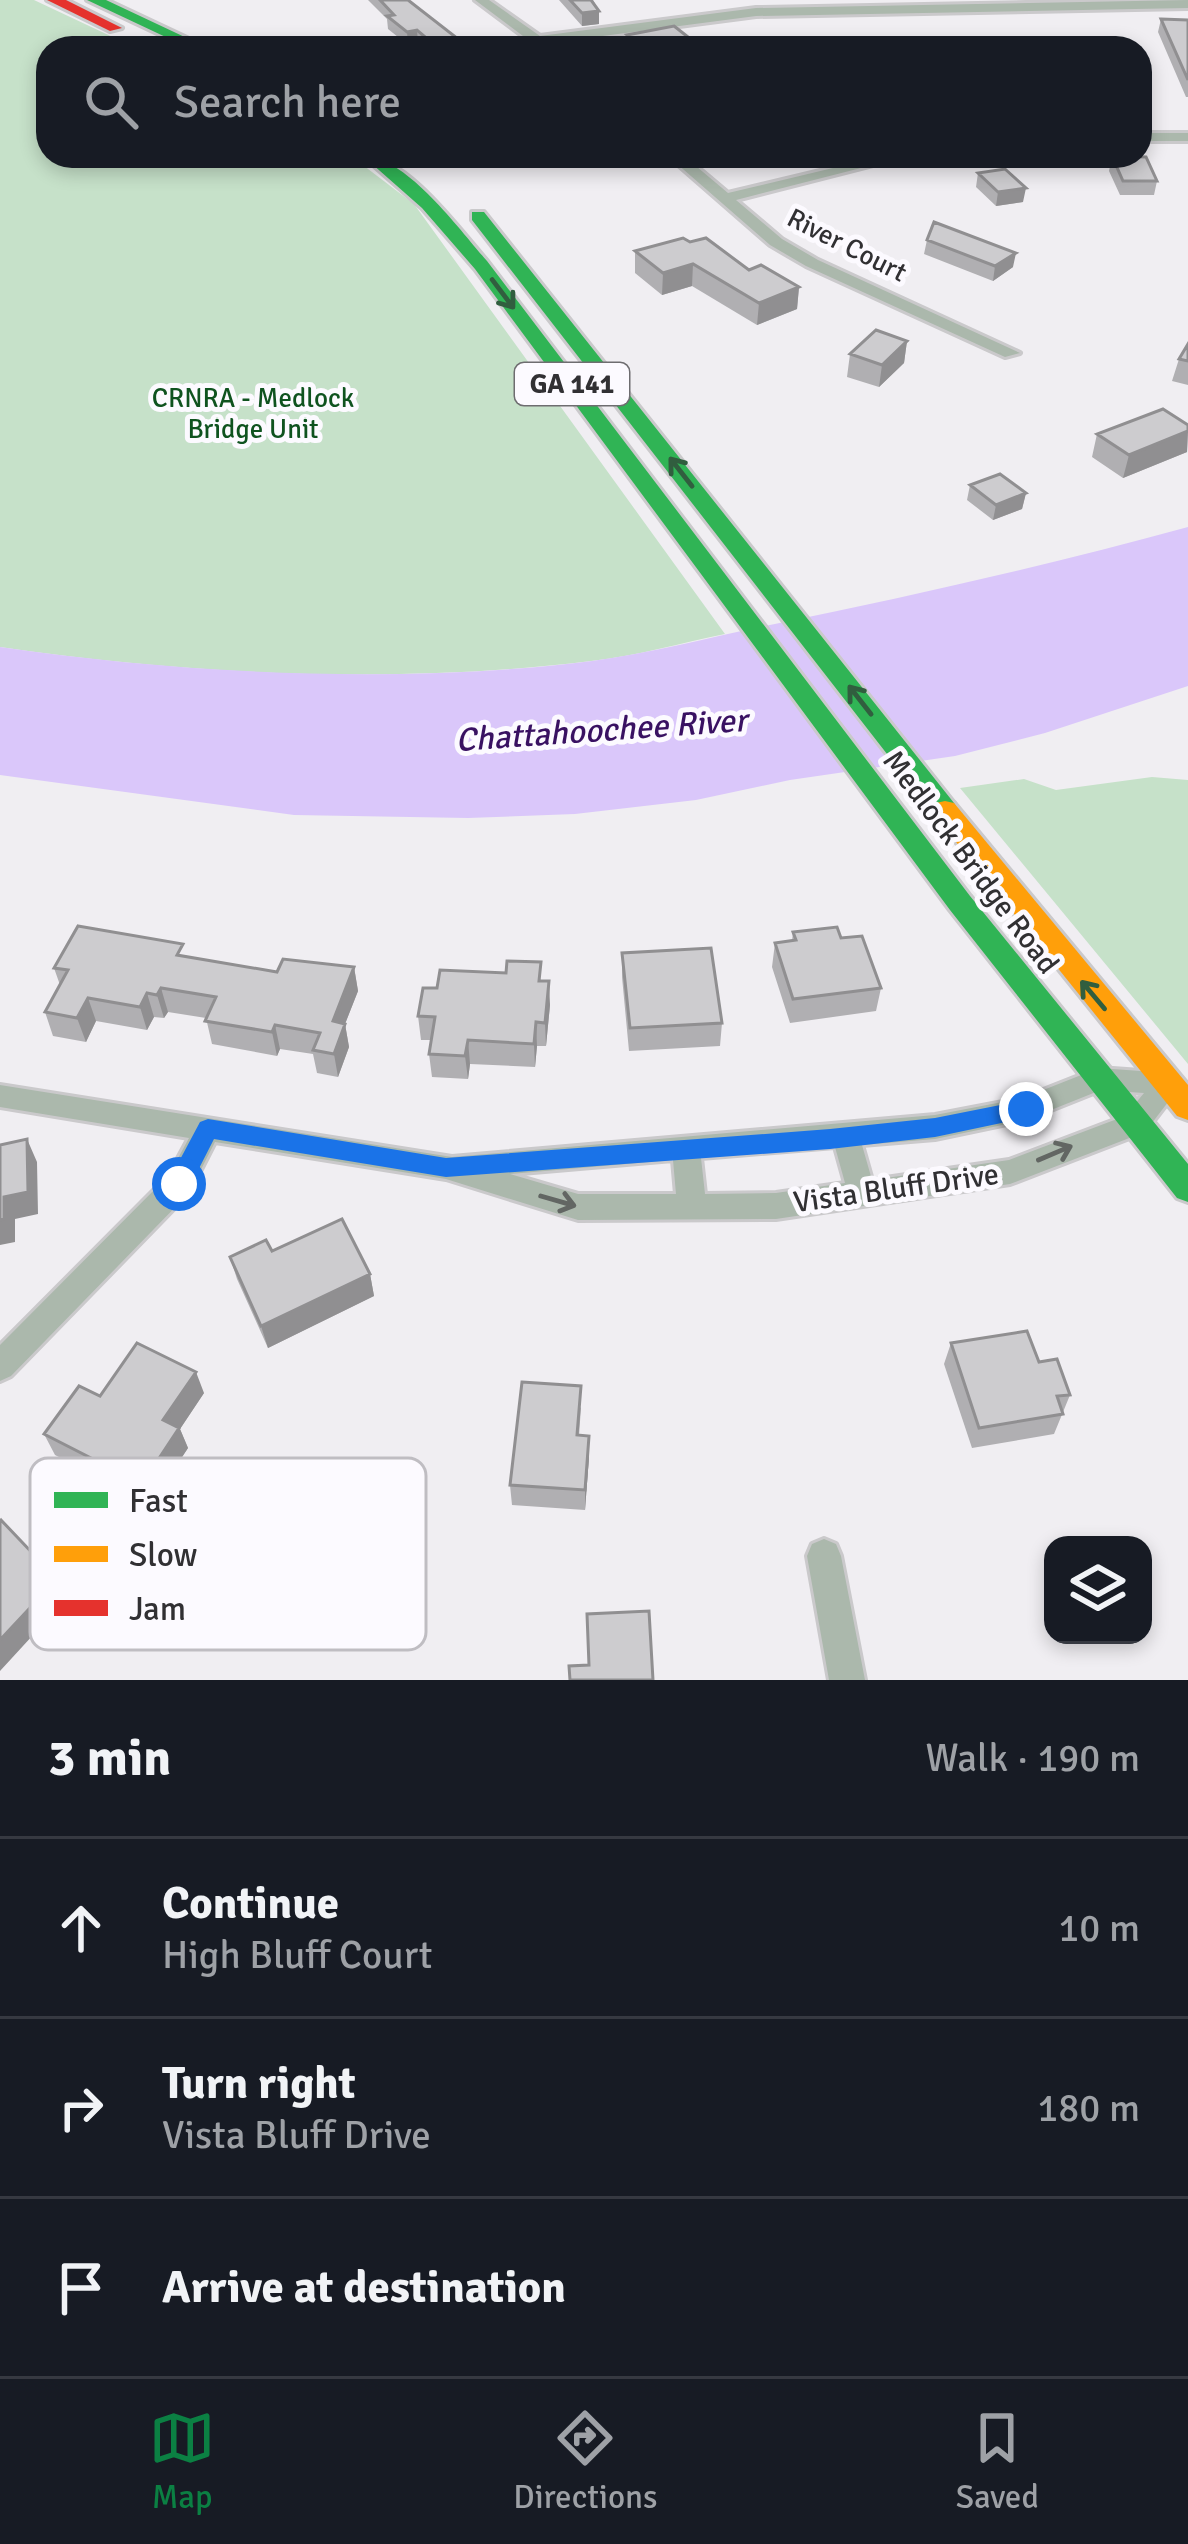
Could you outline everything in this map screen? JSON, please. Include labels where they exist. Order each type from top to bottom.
[{"type":"highway","points":[[54,0],[134,36]]},
{"type":"highway","points":[[94,0],[174,36]]},
{"type":"highway","name":"Medlock Bridge Road","points":[[385,168],[428,204],[481,265],[911,839],[1188,1189]]},
{"type":"highway","name":"Medlock Bridge Road","points":[[423,168],[488,227],[958,825],[1188,1107]]},
{"type":"street","points":[[481,0],[532,36]]},
{"type":"street","points":[[596,36],[756,12],[1188,4]]},
{"type":"street","points":[[1152,137],[1188,137]]},
{"type":"street","name":"River Court","points":[[690,168],[776,242],[812,263],[1012,353]]},
{"type":"street","points":[[726,198],[851,168]]},
{"type":"street","name":"Vista Bluff Drive","points":[[446,1168],[935,1127],[1026,1109],[1099,1079],[1168,1084]]},
{"type":"street","name":"Vista Bluff Drive","points":[[0,1096],[446,1168],[578,1207],[776,1206],[1010,1172],[1135,1124],[1168,1084]]},
{"type":"street","points":[[0,1366],[179,1184],[208,1129]]},
{"type":"street","points":[[846,1137],[862,1193]]},
{"type":"street","points":[[686,1149],[692,1206]]},
{"type":"street","points":[[824,1556],[847,1680]]},
{"type":"green space","name":"CRNRA - Medlock Bridge Unit","points":[[0,0],[34,0],[110,36],[36,36],[36,168],[367,168],[414,204],[725,634],[591,661],[444,673],[220,670],[0,647]]},
{"type":"green space","points":[[1152,777],[1188,780],[1188,1064],[960,788],[1024,779],[1056,790]]},
{"type":"water","name":"Chattahoochee River","points":[[1188,527],[1188,686],[1045,733],[955,756],[790,780],[696,800],[575,814],[468,818],[294,815],[0,775],[0,647],[144,664],[296,673],[447,673],[592,661],[980,579]]},
{"type":"building","points":[[380,0],[408,0],[454,36],[407,32],[387,16],[394,15]]},
{"type":"building","points":[[570,0],[591,0],[599,11],[582,13]]},
{"type":"building","points":[[1161,19],[1188,20],[1188,80]]},
{"type":"building","points":[[674,26],[687,36],[628,36]]},
{"type":"building","points":[[1117,168],[1151,168],[1157,181],[1123,181]]},
{"type":"building","points":[[1005,169],[1026,188],[998,192],[978,173]]},
{"type":"building","points":[[934,222],[1016,253],[995,266],[927,240]]},
{"type":"building","points":[[683,238],[690,242],[706,238],[749,270],[761,265],[799,287],[759,303],[693,264],[663,273],[635,251]]},
{"type":"building","points":[[876,330],[907,341],[882,365],[850,354]]},
{"type":"building","points":[[1163,409],[1188,425],[1188,431],[1129,455],[1097,434]]},
{"type":"building","points":[[1000,474],[1026,493],[996,505],[970,485]]},
{"type":"building","points":[[78,926],[183,944],[177,955],[277,972],[283,959],[354,967],[333,1021],[345,1024],[334,1054],[313,1050],[320,1033],[275,1025],[272,1032],[205,1021],[216,997],[161,988],[157,995],[147,993],[140,1007],[88,998],[77,1018],[45,1012],[68,970],[54,968]]},
{"type":"building","points":[[837,927],[841,938],[862,936],[881,988],[793,999],[775,943],[796,940],[793,932]]},
{"type":"building","points":[[711,948],[722,1023],[630,1028],[622,953]]},
{"type":"building","points":[[507,961],[541,962],[539,981],[549,981],[545,1023],[536,1022],[534,1044],[468,1040],[465,1056],[429,1054],[435,1017],[418,1016],[423,988],[437,988],[440,970],[506,973]]},
{"type":"building","points":[[27,1139],[28,1192],[4,1197],[4,1219],[0,1220],[0,1145]]},
{"type":"building","points":[[342,1219],[370,1274],[261,1326],[230,1257],[266,1240],[272,1251]]},
{"type":"building","points":[[1027,1331],[1039,1362],[1057,1359],[1070,1395],[1057,1396],[1063,1414],[979,1428],[951,1343]]},
{"type":"building","points":[[137,1343],[196,1372],[163,1420],[179,1428],[159,1458],[91,1458],[44,1434],[79,1386],[100,1396]]},
{"type":"building","points":[[522,1382],[581,1386],[577,1435],[589,1436],[585,1490],[510,1485]]},
{"type":"building","points":[[0,1521],[30,1551],[30,1608],[0,1640]]},
{"type":"building","points":[[649,1611],[653,1680],[570,1680],[569,1666],[589,1665],[587,1614]]},
{"type":"traffic: fast","points":[[94,0],[174,36]]},
{"type":"traffic: fast","points":[[385,168],[428,204],[481,265],[960,903],[1188,1188]]},
{"type":"traffic: fast","points":[[478,216],[945,810]]},
{"type":"traffic: slow","points":[[945,810],[1188,1107]]},
{"type":"traffic: jam","points":[[54,0],[115,28]]},
{"type":"route","points":[[179,1184],[208,1129],[446,1168],[830,1139],[935,1127],[1026,1109]]}]
